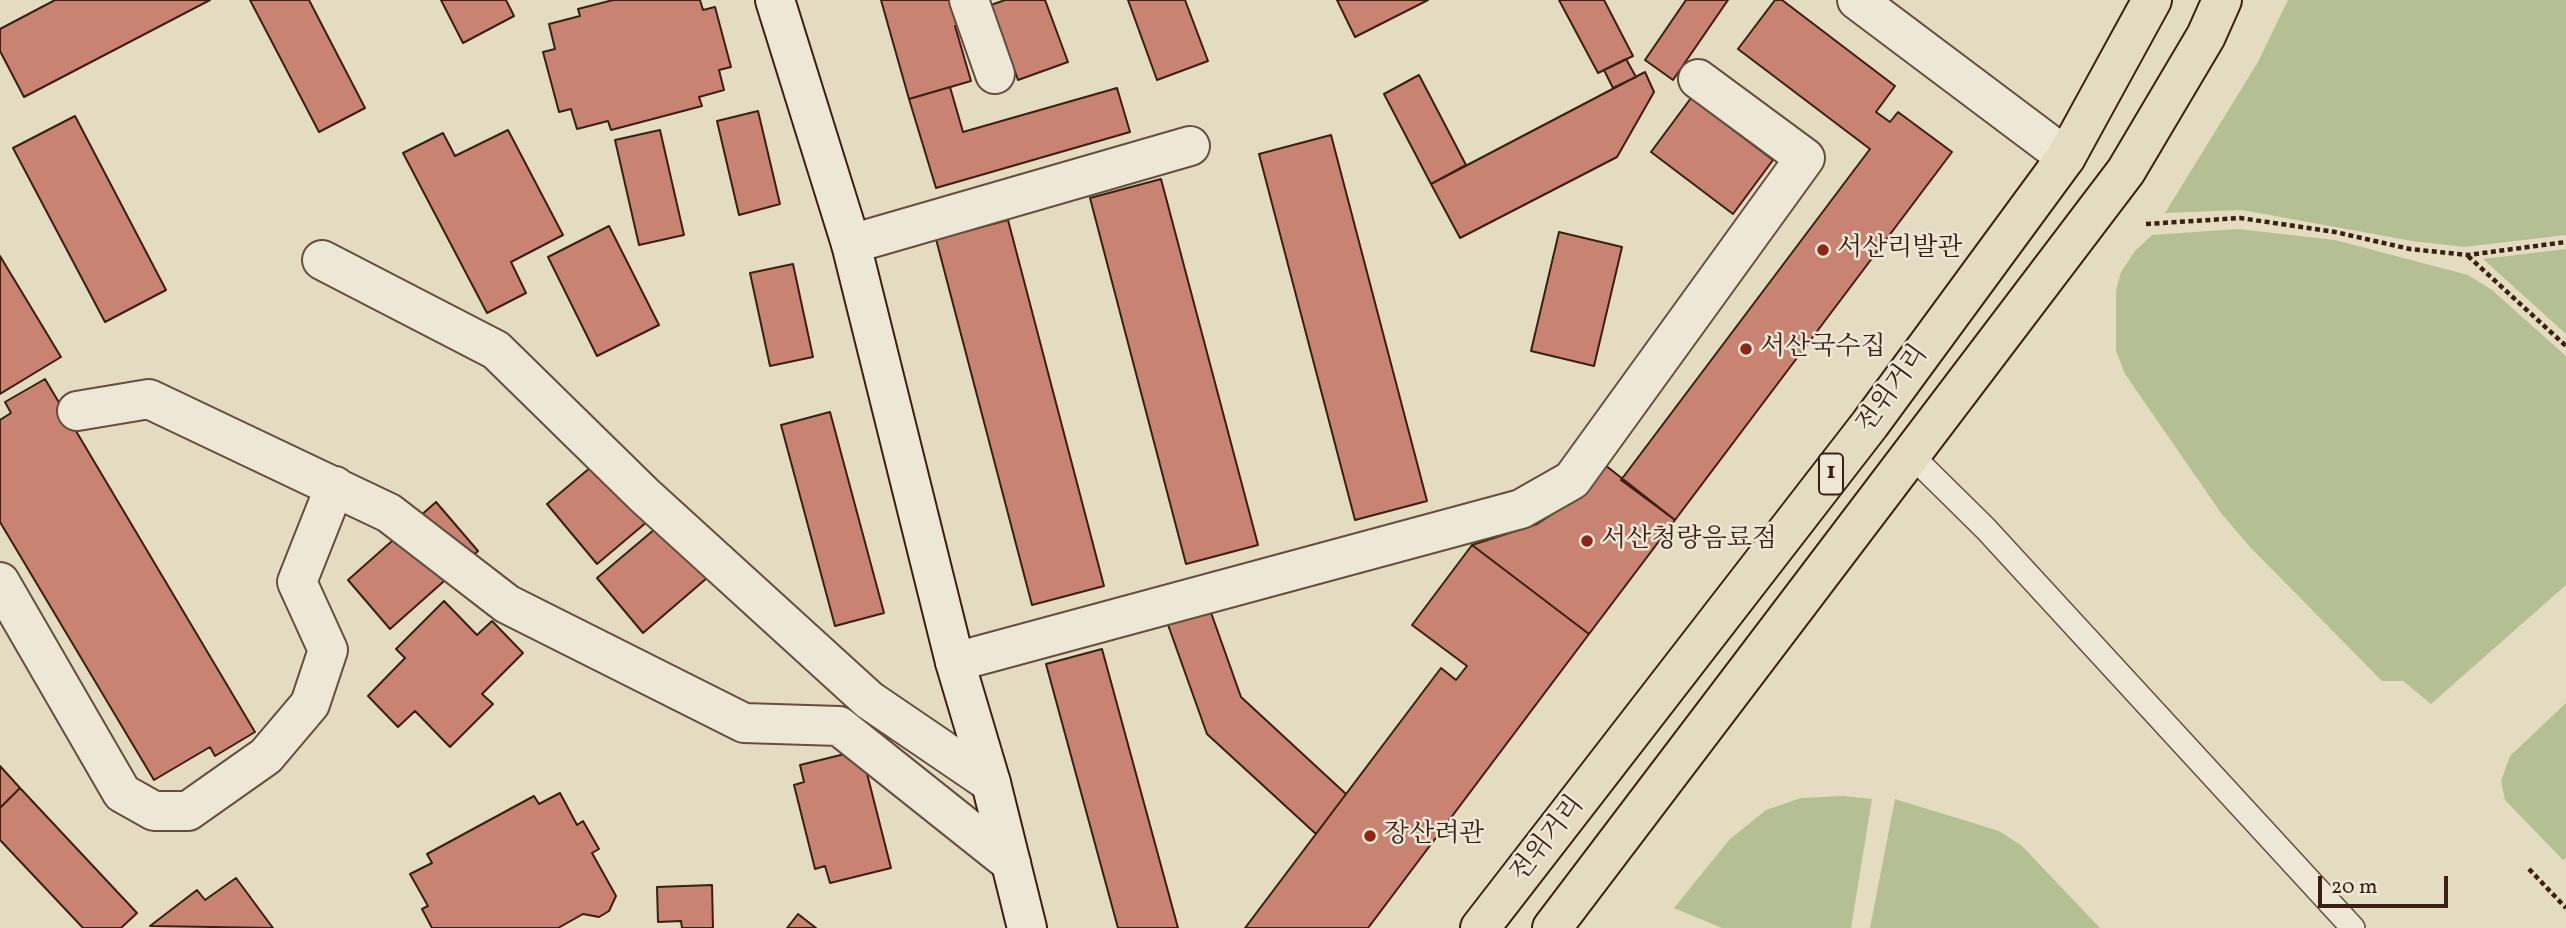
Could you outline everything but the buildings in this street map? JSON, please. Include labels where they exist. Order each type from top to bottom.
[{"type":"main road","name":"전위거리","points":[[1480,928],[1870,424],[2066,157],[2152,0]]},
{"type":"main road","name":"전위거리","points":[[1552,928],[2126,170],[2206,36],[2222,0]]},
{"type":"street","points":[[775,0],[851,244],[955,662],[991,783],[1027,928]]},
{"type":"street","points":[[969,0],[995,74]]},
{"type":"street","points":[[1857,0],[2066,157]]},
{"type":"street","points":[[955,662],[1521,509],[1572,480],[1805,158],[1698,79]]},
{"type":"street","points":[[851,244],[1190,146]]},
{"type":"street","points":[[322,260],[496,350],[644,495],[869,700],[991,783]]},
{"type":"street","points":[[77,411],[149,399],[389,513],[507,604],[744,723],[839,726],[1011,863]]},
{"type":"street","points":[[0,582],[122,793],[153,811],[188,811],[266,756],[310,704],[328,650],[297,582],[335,486]]},
{"type":"lane","points":[[1911,455],[1986,529],[2353,928]]},
{"type":"path","points":[[2146,224],[2240,218],[2335,232],[2410,249],[2468,255],[2566,242]]},
{"type":"path","points":[[2468,255],[2566,346]]},
{"type":"path","points":[[2529,869],[2566,908]]},
{"type":"green space","points":[[2288,0],[2566,0],[2566,235],[2464,247],[2412,241],[2242,210],[2165,213],[2258,62]]},
{"type":"green space","points":[[2238,229],[2335,240],[2468,275],[2492,290],[2566,356],[2566,585],[2431,704],[2403,681],[2382,681],[2249,546],[2221,513],[2125,374],[2116,351],[2116,290],[2121,272],[2135,251],[2152,235]]},
{"type":"green space","points":[[2566,249],[2566,334],[2483,259]]},
{"type":"green space","points":[[2566,703],[2566,858],[2563,860],[2505,800],[2501,781],[2510,756]]},
{"type":"green space","points":[[1843,796],[1872,799],[1851,928],[1722,928],[1674,908],[1729,840],[1766,810],[1801,798]]},
{"type":"green space","points":[[1895,799],[1999,831],[2022,846],[2100,928],[1870,928]]},
{"type":"place","name":"서산리발관","points":[[1823,250]]},
{"type":"place","name":"서산국수집","points":[[1746,349]]},
{"type":"place","name":"서산청량음료점","points":[[1587,541]]},
{"type":"place","name":"장산려관","points":[[1370,836]]}]
